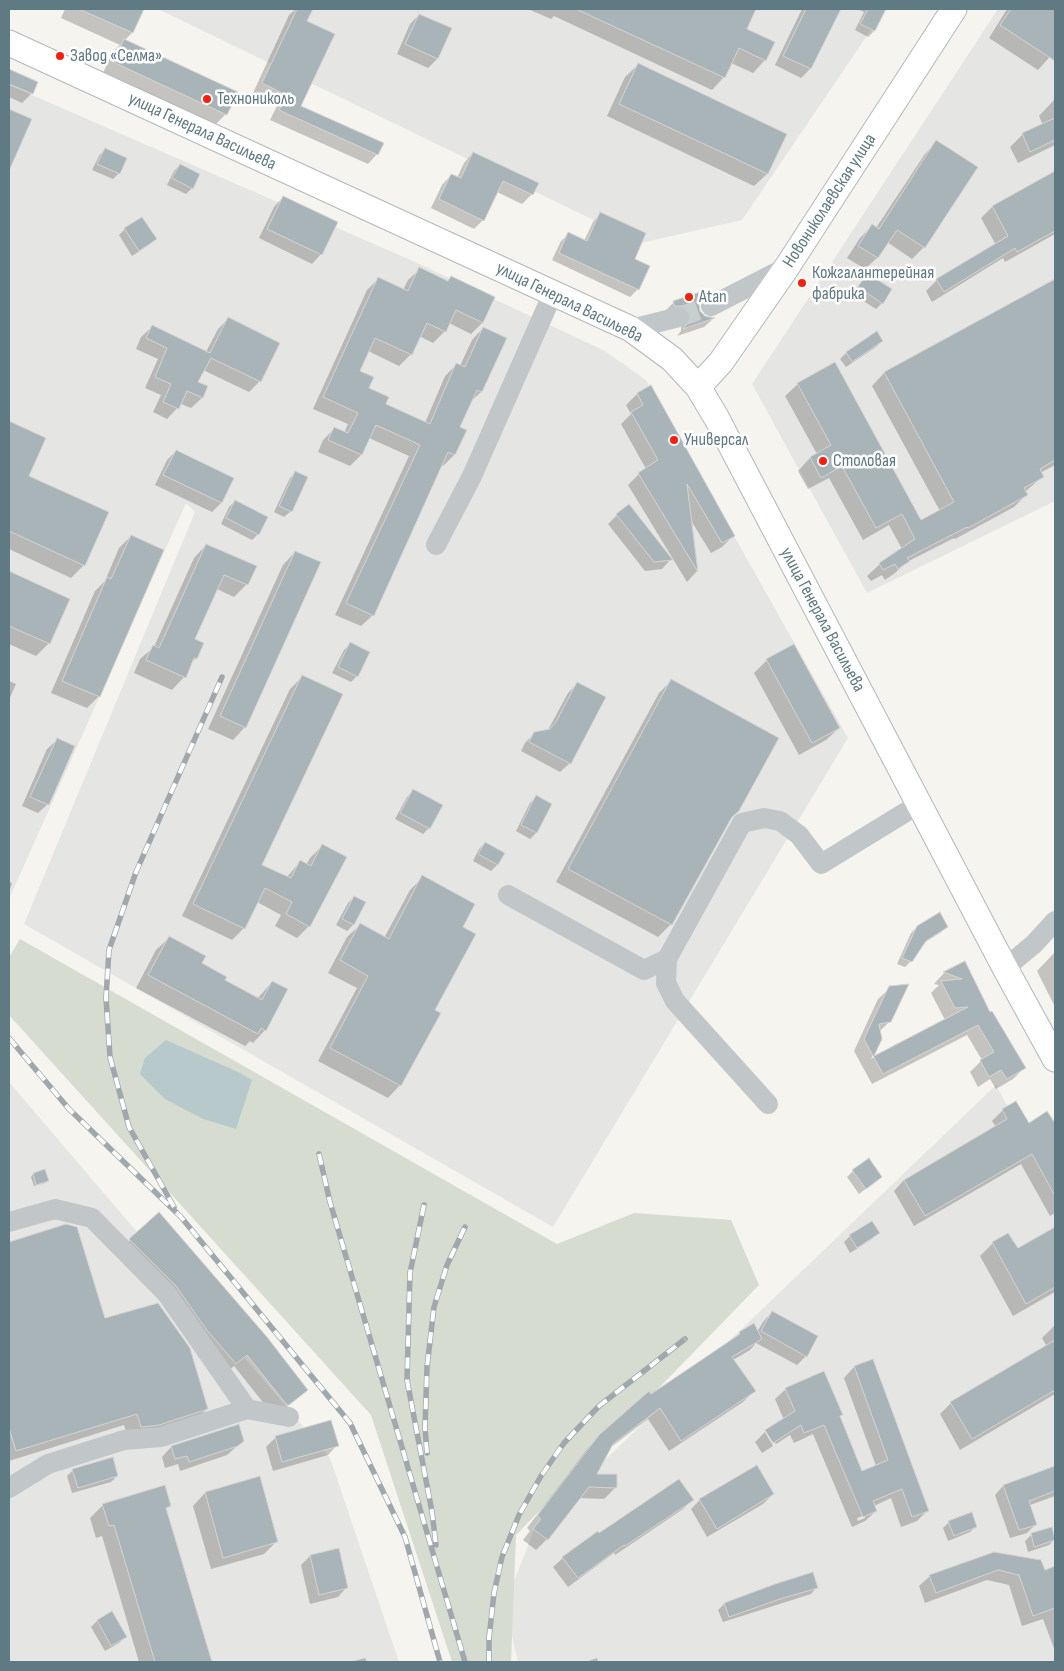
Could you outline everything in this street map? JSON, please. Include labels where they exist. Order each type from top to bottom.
[{"type":"main road","name":"Новониколаевская улица","points":[[698,387],[722,362],[787,267],[954,9]]},
{"type":"main road","points":[[928,51],[967,9]]},
{"type":"main road","name":"улица Генерала Васильева","points":[[9,43],[631,329],[672,358],[698,387],[716,417],[1005,968],[1055,1059]]},
{"type":"street","points":[[711,306],[787,267]]},
{"type":"street","points":[[436,545],[472,476],[553,293]]},
{"type":"street","points":[[631,329],[679,317]]},
{"type":"street","points":[[768,1104],[675,1001],[666,983],[667,959],[742,823],[764,818],[780,821],[799,835],[821,864],[919,804]]},
{"type":"street","points":[[508,895],[644,970],[667,959]]},
{"type":"street","points":[[1005,968],[1034,944],[1055,921]]},
{"type":"street","points":[[9,1222],[55,1209],[92,1218],[167,1294],[247,1410]]},
{"type":"street","points":[[9,1488],[48,1464],[124,1440],[161,1437],[247,1410],[289,1417]]},
{"type":"shaded area","points":[[158,9],[885,9],[742,220],[641,243]]},
{"type":"shaded area","points":[[998,9],[1055,9],[1055,501],[867,593],[752,384]]},
{"type":"shaded area","points":[[9,85],[413,261],[605,351],[646,380],[848,738],[553,1227],[24,924],[195,512],[186,503],[9,899]]},
{"type":"shaded area","points":[[20,939],[557,1244],[634,1213],[731,1220],[759,1285],[516,1535],[511,1662],[452,1662],[371,1415],[9,1015],[9,957]]},
{"type":"shaded area","points":[[166,1040],[252,1080],[236,1129],[203,1119],[165,1099],[140,1074],[145,1058]]},
{"type":"shaded area","points":[[9,1082],[330,1458],[399,1662],[9,1662]]},
{"type":"shaded area","points":[[996,1085],[1055,1194],[1055,1662],[518,1662],[505,1605],[535,1527]]},
{"type":"building","points":[[79,9],[144,9],[133,33]]},
{"type":"building","points":[[297,9],[313,9],[307,21],[335,34],[301,106],[384,143],[378,155],[279,110],[286,95],[262,83]]},
{"type":"building","points":[[576,9],[756,9],[747,29],[775,42],[766,61],[739,48],[725,78]]},
{"type":"building","points":[[806,9],[841,9],[811,69],[783,56]]},
{"type":"building","points":[[868,9],[886,9],[875,31],[860,24]]},
{"type":"building","points":[[1011,9],[1055,9],[1055,61],[1000,25]]},
{"type":"building","points":[[419,14],[452,28],[438,59],[405,44]]},
{"type":"building","points":[[124,39],[238,92],[227,115],[113,62]]},
{"type":"building","points":[[638,63],[787,134],[768,174],[619,104]]},
{"type":"building","points":[[9,69],[38,82],[33,94],[9,84]]},
{"type":"building","points":[[9,109],[32,119],[9,171]]},
{"type":"building","points":[[1055,118],[1055,140],[1030,152],[1022,133]]},
{"type":"building","points":[[936,140],[978,167],[925,248],[897,230],[878,258],[858,246],[872,224],[879,229]]},
{"type":"building","points":[[105,148],[127,158],[120,174],[97,164]]},
{"type":"building","points":[[473,152],[539,183],[533,195],[503,181],[484,221],[439,199],[451,174],[461,178]]},
{"type":"building","points":[[180,164],[200,174],[193,189],[172,178]]},
{"type":"building","points":[[1055,171],[1055,231],[1017,252],[1015,248],[944,292],[936,279],[1008,236],[992,206]]},
{"type":"building","points":[[283,196],[338,222],[322,255],[267,229]]},
{"type":"building","points":[[600,212],[646,233],[635,259],[650,266],[639,290],[559,253],[568,232],[587,241]]},
{"type":"building","points":[[142,217],[157,239],[139,251],[124,228]]},
{"type":"building","points":[[419,267],[448,281],[451,276],[495,297],[483,323],[456,310],[446,332],[427,323],[412,355],[375,338],[360,371],[374,377],[369,388],[389,397],[386,404],[430,424],[456,363],[465,367],[483,327],[507,338],[482,392],[477,390],[460,427],[467,430],[455,455],[448,452],[374,616],[346,603],[420,445],[376,425],[362,455],[328,440],[334,427],[348,433],[358,413],[323,397],[378,277],[408,291]]},
{"type":"building","points":[[867,273],[892,289],[883,304],[858,287]]},
{"type":"building","points":[[1055,279],[1055,460],[1040,469],[1044,477],[1024,488],[1028,495],[968,528],[907,558],[910,561],[898,569],[895,564],[883,570],[879,563],[915,539],[902,514],[876,528],[842,466],[821,478],[810,457],[831,445],[797,383],[835,362],[921,520],[954,502],[884,372]]},
{"type":"building","points":[[706,290],[708,294],[701,299],[700,311],[705,316],[715,318],[683,329],[690,321],[690,314],[687,308],[675,306],[673,301]]},
{"type":"building","points":[[228,317],[280,343],[261,382],[211,358],[198,382],[208,386],[203,398],[187,391],[179,409],[163,402],[171,384],[155,377],[167,348],[146,338],[152,325],[210,353]]},
{"type":"building","points":[[877,331],[883,341],[852,362],[846,352]]},
{"type":"building","points":[[651,385],[735,536],[722,543],[687,484],[698,572],[638,473],[658,460],[631,412],[643,405],[637,393]]},
{"type":"building","points":[[9,421],[46,438],[29,476],[109,512],[85,566],[9,531]]},
{"type":"building","points":[[176,450],[234,478],[222,503],[163,475]]},
{"type":"building","points":[[295,471],[308,477],[292,512],[279,506]]},
{"type":"building","points":[[235,500],[268,517],[259,535],[226,518]]},
{"type":"building","points":[[629,504],[673,560],[654,562],[616,514]]},
{"type":"building","points":[[131,535],[164,550],[100,697],[62,681],[107,577],[111,579]]},
{"type":"building","points":[[206,544],[257,566],[248,585],[224,575],[195,639],[204,643],[197,659],[194,658],[186,678],[146,660],[153,645],[159,648]]},
{"type":"building","points":[[295,551],[321,562],[246,728],[220,716]]},
{"type":"building","points":[[9,571],[70,599],[50,644],[9,626]]},
{"type":"building","points":[[350,642],[370,652],[358,677],[338,667]]},
{"type":"building","points":[[794,644],[840,728],[812,743],[766,659]]},
{"type":"building","points":[[302,675],[343,694],[262,865],[291,878],[300,860],[311,866],[322,844],[347,857],[310,927],[286,914],[292,902],[265,888],[245,929],[193,904]]},
{"type":"building","points":[[671,679],[779,738],[739,811],[732,817],[672,925],[568,869]]},
{"type":"building","points":[[577,682],[606,697],[571,764],[529,742],[534,732],[550,729],[556,722]]},
{"type":"building","points":[[57,738],[75,746],[49,805],[30,797]]},
{"type":"building","points":[[413,789],[443,805],[430,829],[400,813]]},
{"type":"building","points":[[536,795],[552,804],[537,833],[521,825]]},
{"type":"building","points":[[485,842],[505,853],[498,865],[478,854]]},
{"type":"building","points":[[422,875],[475,904],[463,927],[476,934],[435,1010],[441,1013],[401,1086],[330,1048],[368,976],[340,960],[360,923],[389,939]]},
{"type":"building","points":[[354,896],[366,902],[354,925],[342,919]]},
{"type":"building","points":[[940,912],[948,927],[926,941],[912,962],[902,958],[917,926]]},
{"type":"building","points":[[169,936],[206,956],[202,963],[227,977],[225,980],[262,1000],[272,981],[288,989],[266,1031],[261,1028],[258,1034],[148,975]]},
{"type":"building","points":[[965,961],[990,1012],[992,1011],[1026,1068],[1007,1079],[1001,1070],[989,1077],[980,1060],[994,1052],[978,1025],[883,1074],[864,1039],[889,986],[909,984],[891,1022],[879,1024],[882,1039],[874,1056],[968,1007],[955,1008],[941,981],[962,979],[943,972]]},
{"type":"building","points":[[1016,1101],[1029,1123],[1047,1111],[1055,1123],[1055,1196],[1032,1154],[925,1216],[904,1180],[1007,1119],[1002,1109]]},
{"type":"building","points":[[869,1158],[882,1177],[866,1189],[852,1170]]},
{"type":"building","points":[[45,1169],[49,1181],[36,1185],[33,1173]]},
{"type":"building","points":[[159,1212],[267,1337],[308,1390],[289,1405],[286,1404],[247,1355],[236,1364],[206,1329],[176,1286],[129,1239]]},
{"type":"building","points":[[872,1221],[880,1233],[857,1248],[849,1235]]},
{"type":"building","points":[[66,1224],[77,1227],[105,1318],[158,1303],[190,1348],[208,1409],[159,1425],[141,1427],[137,1414],[16,1451],[9,1428],[9,1242]]},
{"type":"building","points":[[1055,1227],[1055,1287],[1026,1304],[992,1242],[1008,1233],[1018,1248]]},
{"type":"building","points":[[772,1311],[818,1336],[807,1357],[761,1331]]},
{"type":"building","points":[[754,1323],[762,1339],[732,1357],[756,1391],[681,1441],[660,1408],[613,1444],[597,1474],[617,1474],[617,1488],[589,1487],[548,1540],[533,1529],[541,1519],[537,1516],[599,1435],[649,1391],[651,1394]]},
{"type":"building","points":[[1055,1340],[1055,1390],[972,1439],[950,1402]]},
{"type":"building","points":[[873,1359],[929,1511],[912,1517],[902,1489],[873,1501],[877,1511],[863,1517],[824,1425],[804,1433],[801,1425],[773,1443],[765,1430],[795,1411],[785,1388],[824,1371],[843,1415],[840,1416],[862,1471],[888,1460],[854,1366]]},
{"type":"building","points":[[331,1420],[339,1446],[282,1462],[275,1436]]},
{"type":"building","points":[[239,1424],[244,1441],[238,1446],[189,1462],[187,1456],[175,1459],[171,1446]]},
{"type":"building","points":[[113,1457],[118,1476],[78,1488],[72,1469]]},
{"type":"building","points":[[757,1465],[774,1494],[717,1529],[699,1499]]},
{"type":"building","points":[[1055,1466],[1055,1491],[1029,1501],[1037,1525],[1019,1530],[1003,1485]]},
{"type":"building","points":[[260,1476],[278,1542],[223,1558],[205,1492]]},
{"type":"building","points":[[679,1479],[694,1500],[624,1545],[578,1578],[562,1557],[598,1531],[599,1533]]},
{"type":"building","points":[[165,1485],[171,1506],[166,1508],[212,1662],[155,1662],[114,1525],[109,1526],[102,1504]]},
{"type":"building","points":[[972,1512],[977,1527],[954,1536],[948,1521]]},
{"type":"building","points":[[1052,1527],[1055,1540],[1034,1547],[1031,1533]]},
{"type":"building","points":[[339,1548],[348,1588],[319,1595],[310,1555]]},
{"type":"building","points":[[994,1552],[1041,1560],[1045,1570],[1055,1566],[1055,1608],[1033,1616],[1019,1575],[998,1570],[936,1593],[929,1575]]},
{"type":"building","points":[[813,1572],[818,1588],[729,1617],[724,1603]]},
{"type":"building","points":[[112,1611],[127,1637],[111,1646],[97,1620]]},
{"type":"tunnel","points":[[679,317],[711,306]]},
{"type":"railway","points":[[174,1207],[129,1127],[110,1057],[106,998],[109,950],[136,872],[222,677]]},
{"type":"railway","points":[[9,1038],[69,1109],[181,1217],[350,1423],[405,1537],[440,1662]]},
{"type":"railway","points":[[319,1154],[330,1202],[465,1662]]},
{"type":"railway","points":[[424,1205],[410,1273],[407,1380],[432,1512],[436,1545]]},
{"type":"railway","points":[[427,1453],[425,1428],[427,1367],[434,1307],[447,1265],[465,1227]]},
{"type":"railway","points":[[489,1662],[489,1638],[494,1593],[502,1557],[519,1515],[541,1476],[564,1443],[599,1406],[685,1339]]},
{"type":"place","name":"Завод «Селма»","points":[[60,56]]},
{"type":"place","name":"Технониколь","points":[[207,99]]},
{"type":"place","name":"Кожгалантерейная фабрика","points":[[802,283]]},
{"type":"place","name":"Atan","points":[[689,297]]},
{"type":"place","name":"Универсал","points":[[674,440]]},
{"type":"place","name":"Столовая","points":[[823,461]]}]
